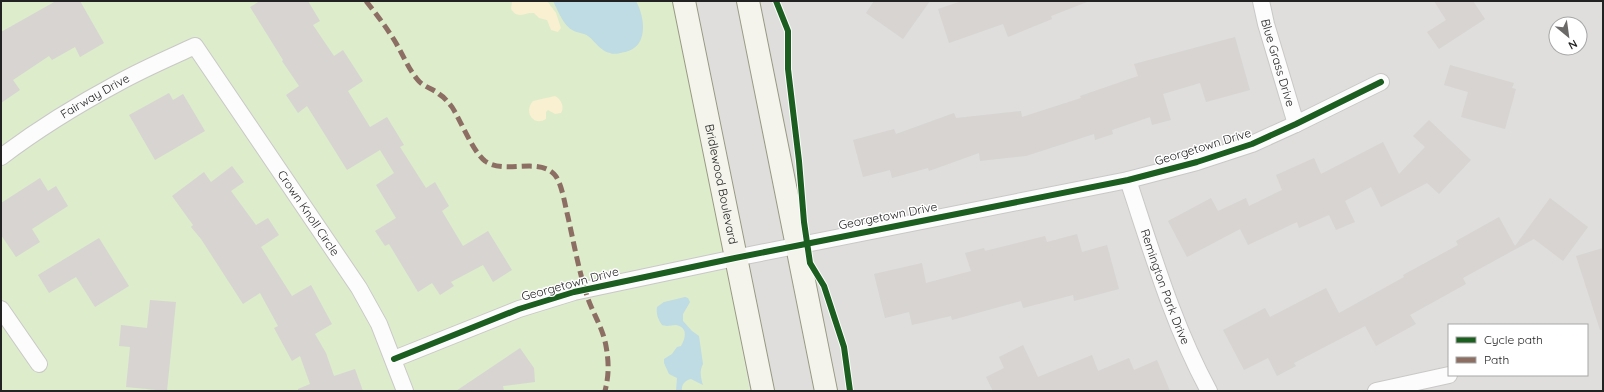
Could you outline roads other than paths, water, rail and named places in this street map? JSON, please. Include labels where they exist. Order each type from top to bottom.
[{"type":"main road","name":"Bridlewood Boulevard","points":[[684,1],[763,391]]},
{"type":"main road","points":[[748,1],[826,391]]},
{"type":"street","name":"Blue Grass Drive","points":[[1261,1],[1266,24],[1296,124]]},
{"type":"street","name":"Fairway Drive","points":[[1,157],[33,133],[119,82],[195,46]]},
{"type":"street","name":"Crown Knoll Circle","points":[[195,46],[359,288],[379,324],[394,359],[404,391]]},
{"type":"street","name":"Georgetown Drive","points":[[394,359],[519,309],[551,298],[585,289],[1128,180],[1197,162],[1252,144],[1381,82]]},
{"type":"street","name":"Remington Park Drive","points":[[1128,180],[1171,309],[1209,391]]},
{"type":"street","points":[[1,309],[39,364]]},
{"type":"street","points":[[1376,391],[1448,375]]},
{"type":"water","points":[[553,1],[636,1],[643,23],[641,38],[633,49],[617,54],[607,52],[588,36],[570,29],[561,18]]},
{"type":"water","points":[[685,297],[688,298],[690,302],[683,314],[683,321],[699,336],[703,364],[701,377],[703,385],[691,379],[684,383],[682,391],[676,391],[677,378],[669,374],[664,363],[664,359],[672,354],[677,347],[681,346],[685,333],[683,328],[680,326],[662,325],[659,321],[657,307],[664,302]]}]
